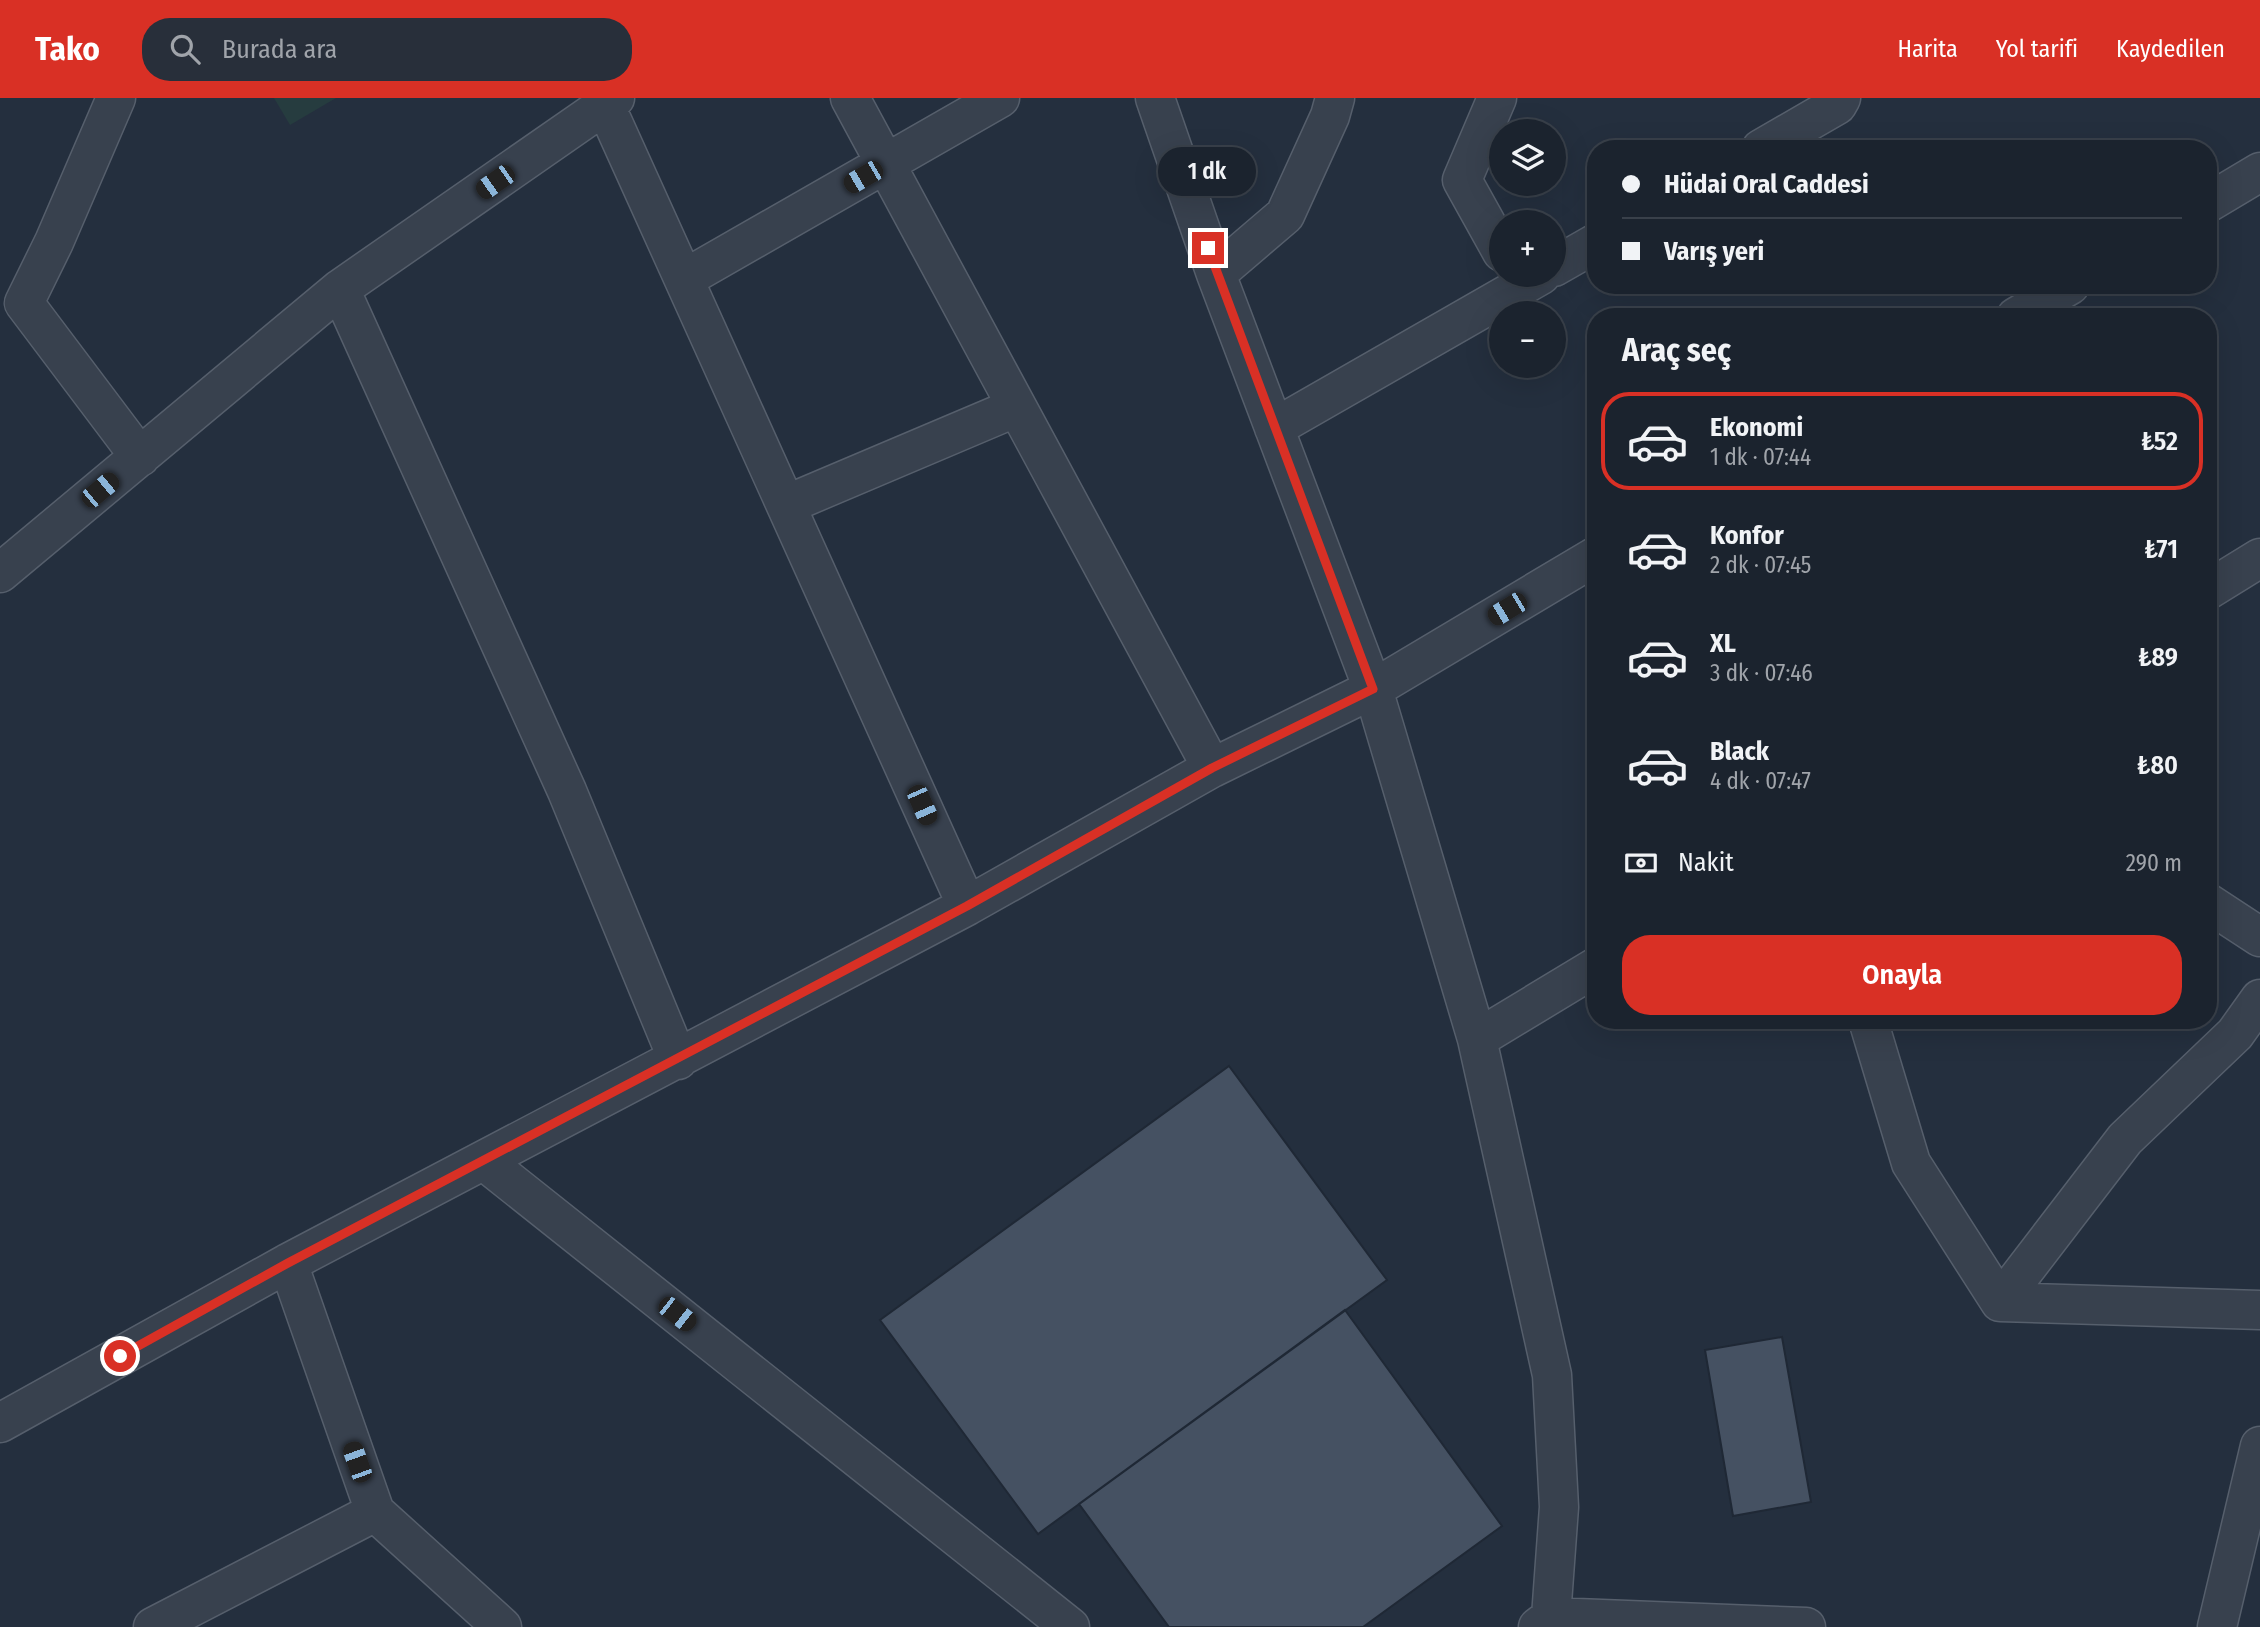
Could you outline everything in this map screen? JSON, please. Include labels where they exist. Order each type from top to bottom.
[{"type":"street","points":[[116,98],[54,242],[12,312],[140,457]]},
{"type":"street","points":[[850,98],[1212,768]]},
{"type":"street","points":[[684,279],[1000,98]]},
{"type":"street","points":[[1155,98],[1216,274],[1373,689],[1477,1039],[1552,1374],[1559,1507],[1544,1622],[1806,1627]]},
{"type":"street","points":[[1216,274],[1285,215],[1330,116],[1335,98]]},
{"type":"street","points":[[1489,229],[1462,180],[1497,98]]},
{"type":"street","points":[[1777,140],[1837,105],[1841,98]]},
{"type":"street","points":[[0,573],[340,289],[610,102],[684,279],[788,504],[967,906]]},
{"type":"street","points":[[2217,198],[2260,172]]},
{"type":"street","points":[[1566,260],[1587,248]]},
{"type":"street","points":[[1275,428],[1512,287]]},
{"type":"street","points":[[340,289],[567,791],[678,1060]]},
{"type":"street","points":[[2031,308],[2055,294]]},
{"type":"street","points":[[788,504],[1017,407]]},
{"type":"street","points":[[2217,584],[2260,558]]},
{"type":"street","points":[[0,1423],[288,1263],[967,906],[1212,768],[1373,689],[1587,561]]},
{"type":"street","points":[[2217,909],[2260,937]]},
{"type":"street","points":[[1477,1039],[1587,972]]},
{"type":"street","points":[[2000,1302],[2125,1139],[2235,1034],[2260,999]]},
{"type":"street","points":[[1871,1029],[1910,1163],[2000,1302]]},
{"type":"street","points":[[484,1161],[1047,1619]]},
{"type":"street","points":[[288,1263],[375,1512],[502,1627]]},
{"type":"street","points":[[2000,1302],[2260,1310]]},
{"type":"street","points":[[2217,1627],[2260,1446]]},
{"type":"street","points":[[153,1627],[375,1512]]},
{"type":"green space","points":[[274,98],[336,98],[290,125]]},
{"type":"building","points":[[1229,1066],[1387,1280],[1038,1534],[880,1320]]},
{"type":"building","points":[[1345,1310],[1502,1526],[1363,1627],[1169,1627],[1079,1504]]},
{"type":"building","points":[[1782,1337],[1811,1502],[1733,1516],[1705,1350]]},
{"type":"route","points":[[120,1356],[288,1263],[967,906],[1212,768],[1373,689],[1208,248]]}]
